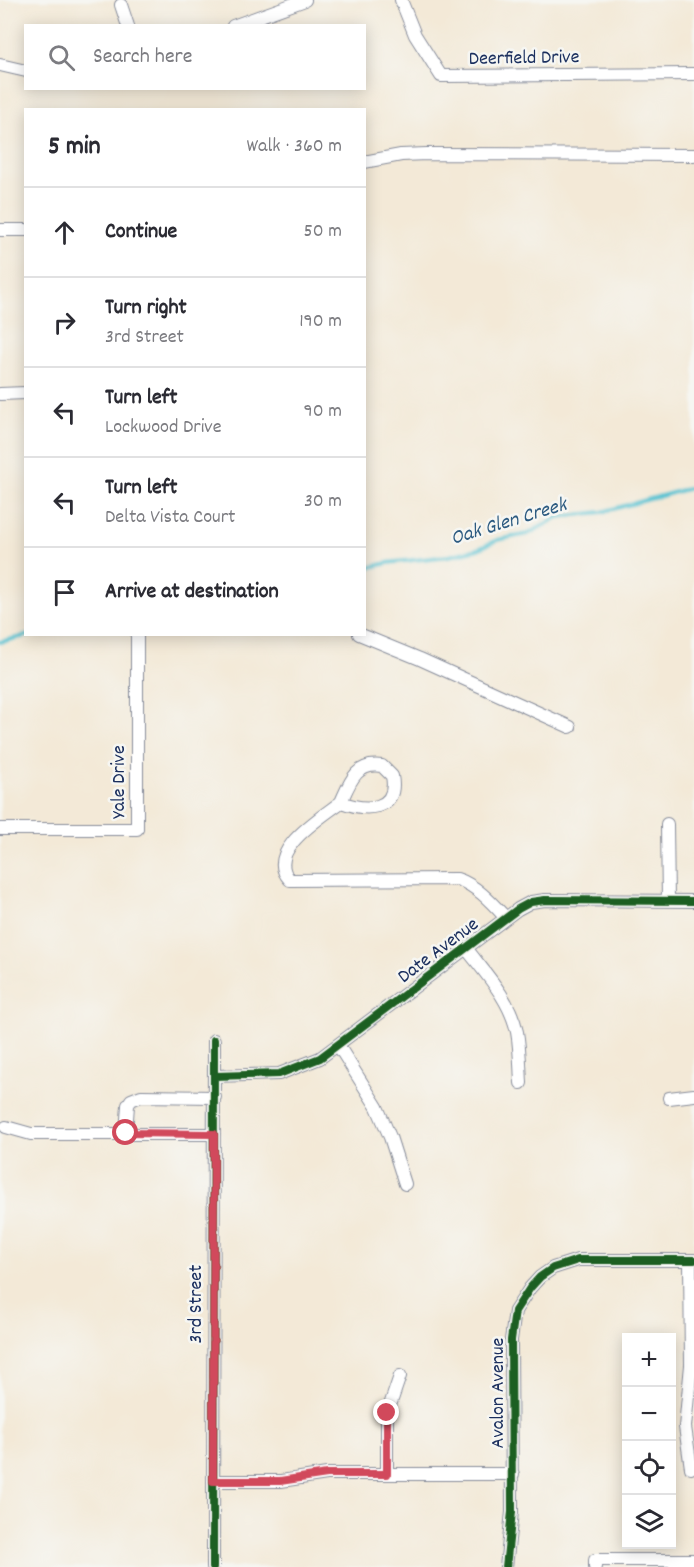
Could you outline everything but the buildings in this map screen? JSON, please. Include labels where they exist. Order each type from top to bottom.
[{"type":"street","points":[[245,24],[263,21],[305,0]]},
{"type":"street","name":"Deerfield Drive","points":[[402,0],[415,36],[441,76],[694,74]]},
{"type":"street","points":[[121,6],[127,24]]},
{"type":"street","points":[[0,65],[24,71]]},
{"type":"street","points":[[366,162],[401,155],[427,154],[694,155]]},
{"type":"street","points":[[0,230],[24,230]]},
{"type":"street","points":[[0,394],[24,393]]},
{"type":"street","name":"Yale Drive","points":[[0,829],[137,829],[137,636]]},
{"type":"street","points":[[364,636],[420,659],[570,728]]},
{"type":"street","points":[[341,802],[362,808],[381,805],[392,792],[392,776],[382,766],[368,766],[361,769],[350,781],[341,802],[295,838],[289,846],[283,863],[286,876],[290,879],[294,881],[457,879],[468,884],[492,903],[506,918]]},
{"type":"street","points":[[667,824],[668,901]]},
{"type":"street","name":"Date Avenue","points":[[215,1076],[279,1074],[320,1058],[506,918],[531,902],[545,900],[694,901]]},
{"type":"street","points":[[466,948],[500,992],[508,1010],[516,1030],[520,1083]]},
{"type":"street","name":"3rd Street","points":[[213,1567],[214,1040]]},
{"type":"street","points":[[338,1045],[377,1107],[390,1137],[405,1184]]},
{"type":"street","points":[[669,1098],[694,1095]]},
{"type":"street","points":[[126,1133],[128,1105],[131,1100],[141,1096],[215,1097]]},
{"type":"street","points":[[6,1127],[31,1134],[214,1134]]},
{"type":"street","name":"Avalon Avenue","points":[[506,1567],[512,1512],[511,1341],[515,1311],[540,1277],[553,1268],[578,1260],[692,1260]]},
{"type":"street","points":[[692,1260],[691,1365],[685,1427],[692,1468]]},
{"type":"street","points":[[387,1474],[387,1413],[400,1377]]},
{"type":"street","points":[[213,1481],[280,1481],[327,1474],[513,1474]]},
{"type":"street","points":[[595,1567],[595,1560],[694,1560]]},
{"type":"waterway","name":"Oak Glen Creek","points":[[366,568],[387,563],[449,556],[478,549],[497,540],[528,534],[558,517],[602,512],[694,487]]},
{"type":"waterway","name":"Oak Glen Creek","points":[[0,642],[26,636]]},
{"type":"cycle path","points":[[215,1076],[279,1074],[320,1058],[518,909],[531,902],[545,900],[694,901]]},
{"type":"cycle path","points":[[213,1567],[214,1040]]},
{"type":"cycle path","points":[[506,1567],[512,1512],[511,1340],[515,1311],[540,1277],[553,1268],[578,1260],[694,1260]]},
{"type":"route","points":[[126,1133],[214,1134],[213,1481],[280,1481],[327,1474],[387,1474],[387,1413]]}]
